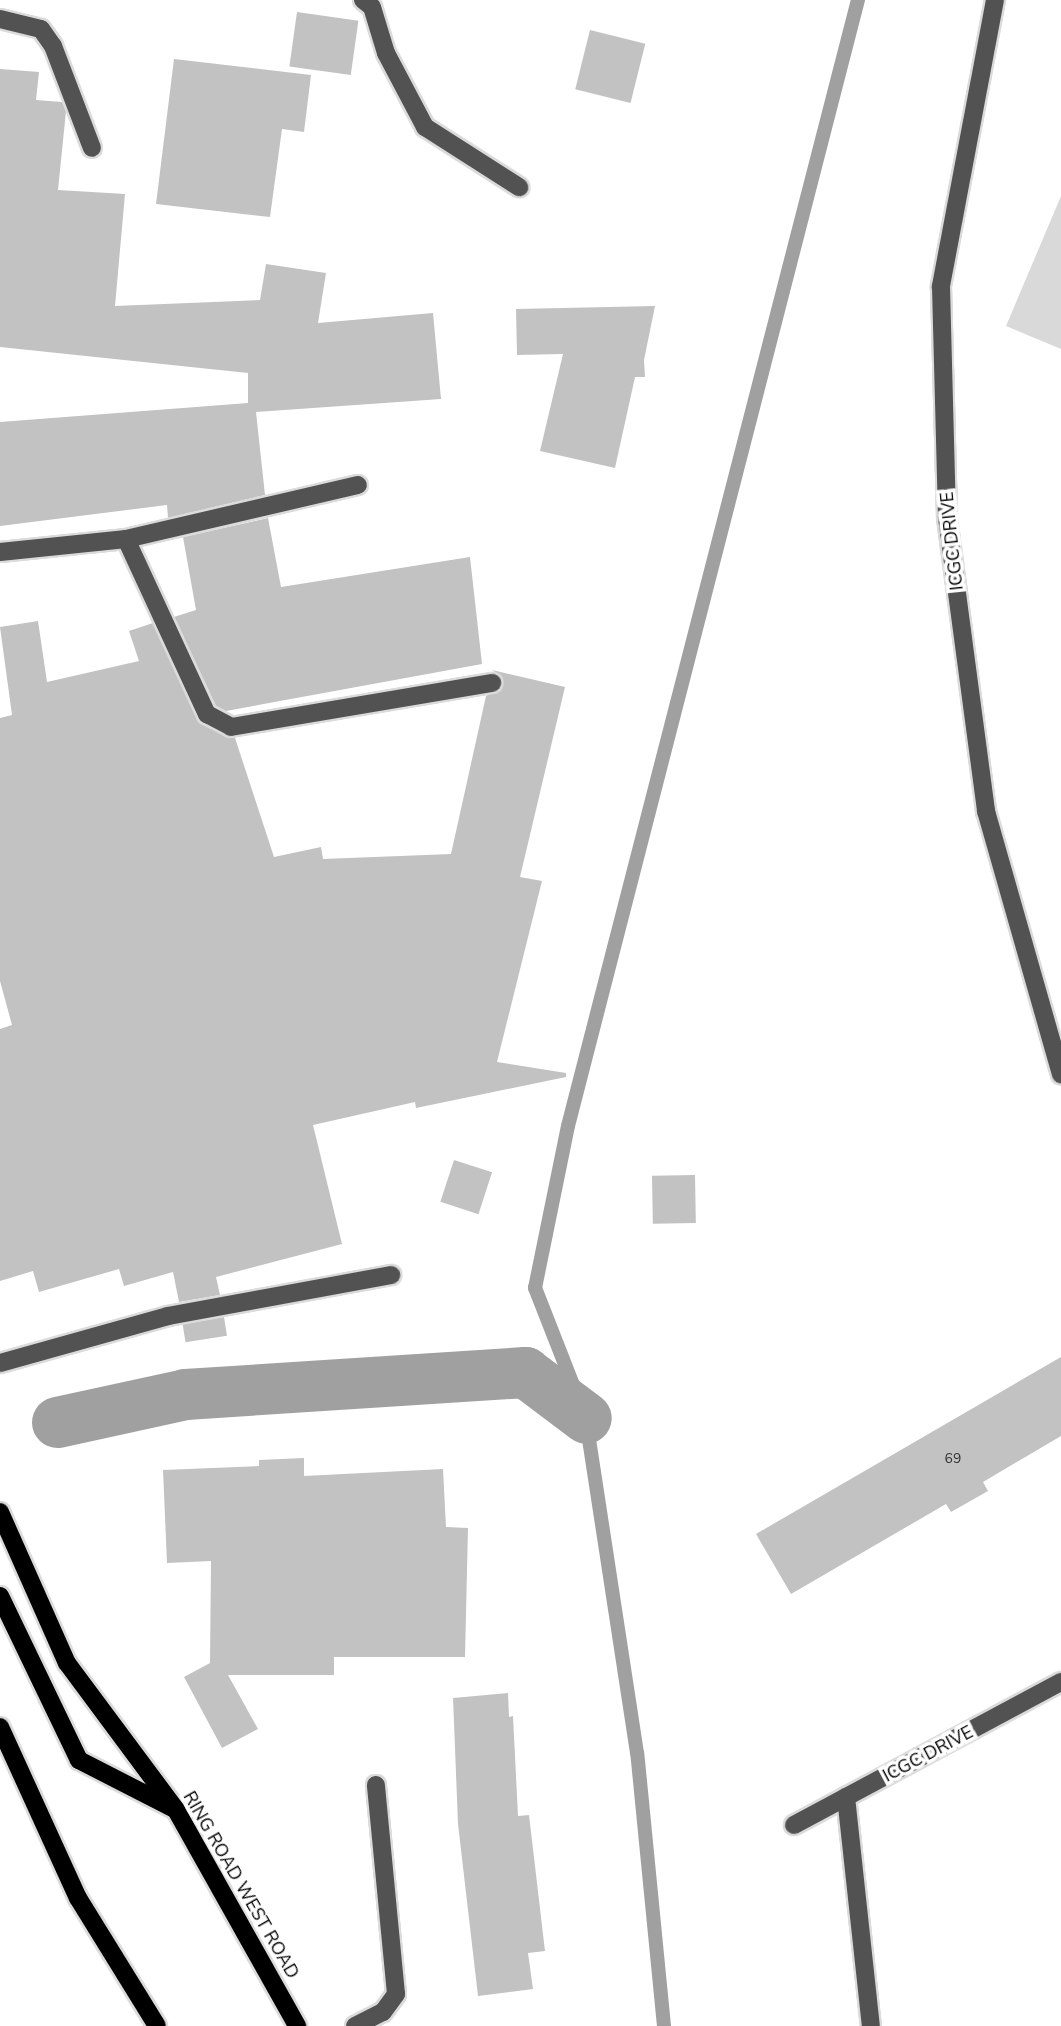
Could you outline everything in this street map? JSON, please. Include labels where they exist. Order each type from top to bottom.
[{"type":"main road","name":"RING ROAD WEST ROAD","points":[[0,1512],[67,1662],[176,1810],[297,2026]]},
{"type":"main road","points":[[0,1596],[79,1760],[176,1810]]},
{"type":"main road","points":[[0,1727],[78,1898],[157,2026]]},
{"type":"street","points":[[363,0],[372,7],[386,53],[425,127],[519,187]]},
{"type":"street","name":"ICGC DRIVE","points":[[995,0],[941,287],[947,518],[986,811],[1061,1075]]},
{"type":"street","points":[[0,19],[41,29],[53,46],[92,148]]},
{"type":"street","points":[[0,552],[126,539],[358,485]]},
{"type":"street","points":[[126,539],[207,714],[232,727],[492,683]]},
{"type":"street","points":[[0,1363],[168,1316],[391,1275]]},
{"type":"street","name":"ICGC DRIVE","points":[[793,1825],[1061,1682]]},
{"type":"street","points":[[355,2026],[383,2012],[396,1994],[376,1785]]},
{"type":"street","points":[[846,1797],[871,2026]]},
{"type":"shaded area","points":[[1061,196],[1061,349],[1006,326]]},
{"type":"building","points":[[297,12],[358,21],[351,75],[289,66]]},
{"type":"building","points":[[590,30],[645,44],[631,103],[575,89]]},
{"type":"building","points":[[174,59],[311,75],[304,132],[282,129],[270,217],[156,204]]},
{"type":"building","points":[[0,69],[39,72],[36,100],[62,102],[66,111],[58,190],[125,194],[115,306],[260,300],[266,264],[326,273],[318,323],[433,313],[441,399],[256,412],[265,495],[168,518],[167,505],[0,526],[0,422],[248,403],[248,373],[0,347]]},
{"type":"building","points":[[655,306],[644,360],[645,377],[635,377],[615,468],[540,451],[563,354],[517,355],[516,309]]},
{"type":"building","points":[[268,518],[281,587],[470,557],[482,664],[226,711],[216,706],[174,617],[196,610],[183,537]]},
{"type":"building","points":[[38,621],[47,682],[139,661],[129,631],[153,623],[197,719],[235,738],[274,857],[321,847],[323,859],[451,854],[486,696],[503,686],[501,676],[492,670],[565,687],[520,877],[542,881],[497,1062],[566,1073],[566,1077],[416,1108],[415,1102],[313,1125],[342,1244],[216,1277],[220,1295],[179,1302],[173,1272],[124,1286],[119,1269],[39,1292],[33,1271],[0,1281],[0,1029],[12,1025],[0,981],[0,718],[12,715],[0,627]]},
{"type":"building","points":[[454,1160],[492,1172],[478,1214],[440,1202]]},
{"type":"building","points":[[695,1175],[696,1223],[653,1224],[652,1176]]},
{"type":"building","points":[[224,1317],[227,1336],[185,1342],[183,1324]]},
{"type":"building","points":[[1061,1357],[1061,1436],[983,1482],[988,1491],[951,1512],[946,1504],[791,1594],[756,1534]]},
{"type":"building","points":[[304,1458],[304,1476],[443,1469],[446,1527],[468,1528],[465,1657],[334,1657],[334,1675],[228,1675],[258,1729],[222,1748],[184,1677],[210,1663],[211,1561],[167,1563],[163,1470],[259,1466],[259,1460]]},
{"type":"building","points":[[508,1693],[509,1717],[513,1716],[518,1816],[529,1815],[545,1951],[528,1953],[533,1989],[478,1996],[458,1824],[453,1698]]},
{"type":"waterway","points":[[664,2026],[637,1753],[586,1418],[535,1288],[568,1126],[858,0]]},
{"type":"waterway","points":[[57,1422],[185,1394],[525,1372],[586,1418]]}]
